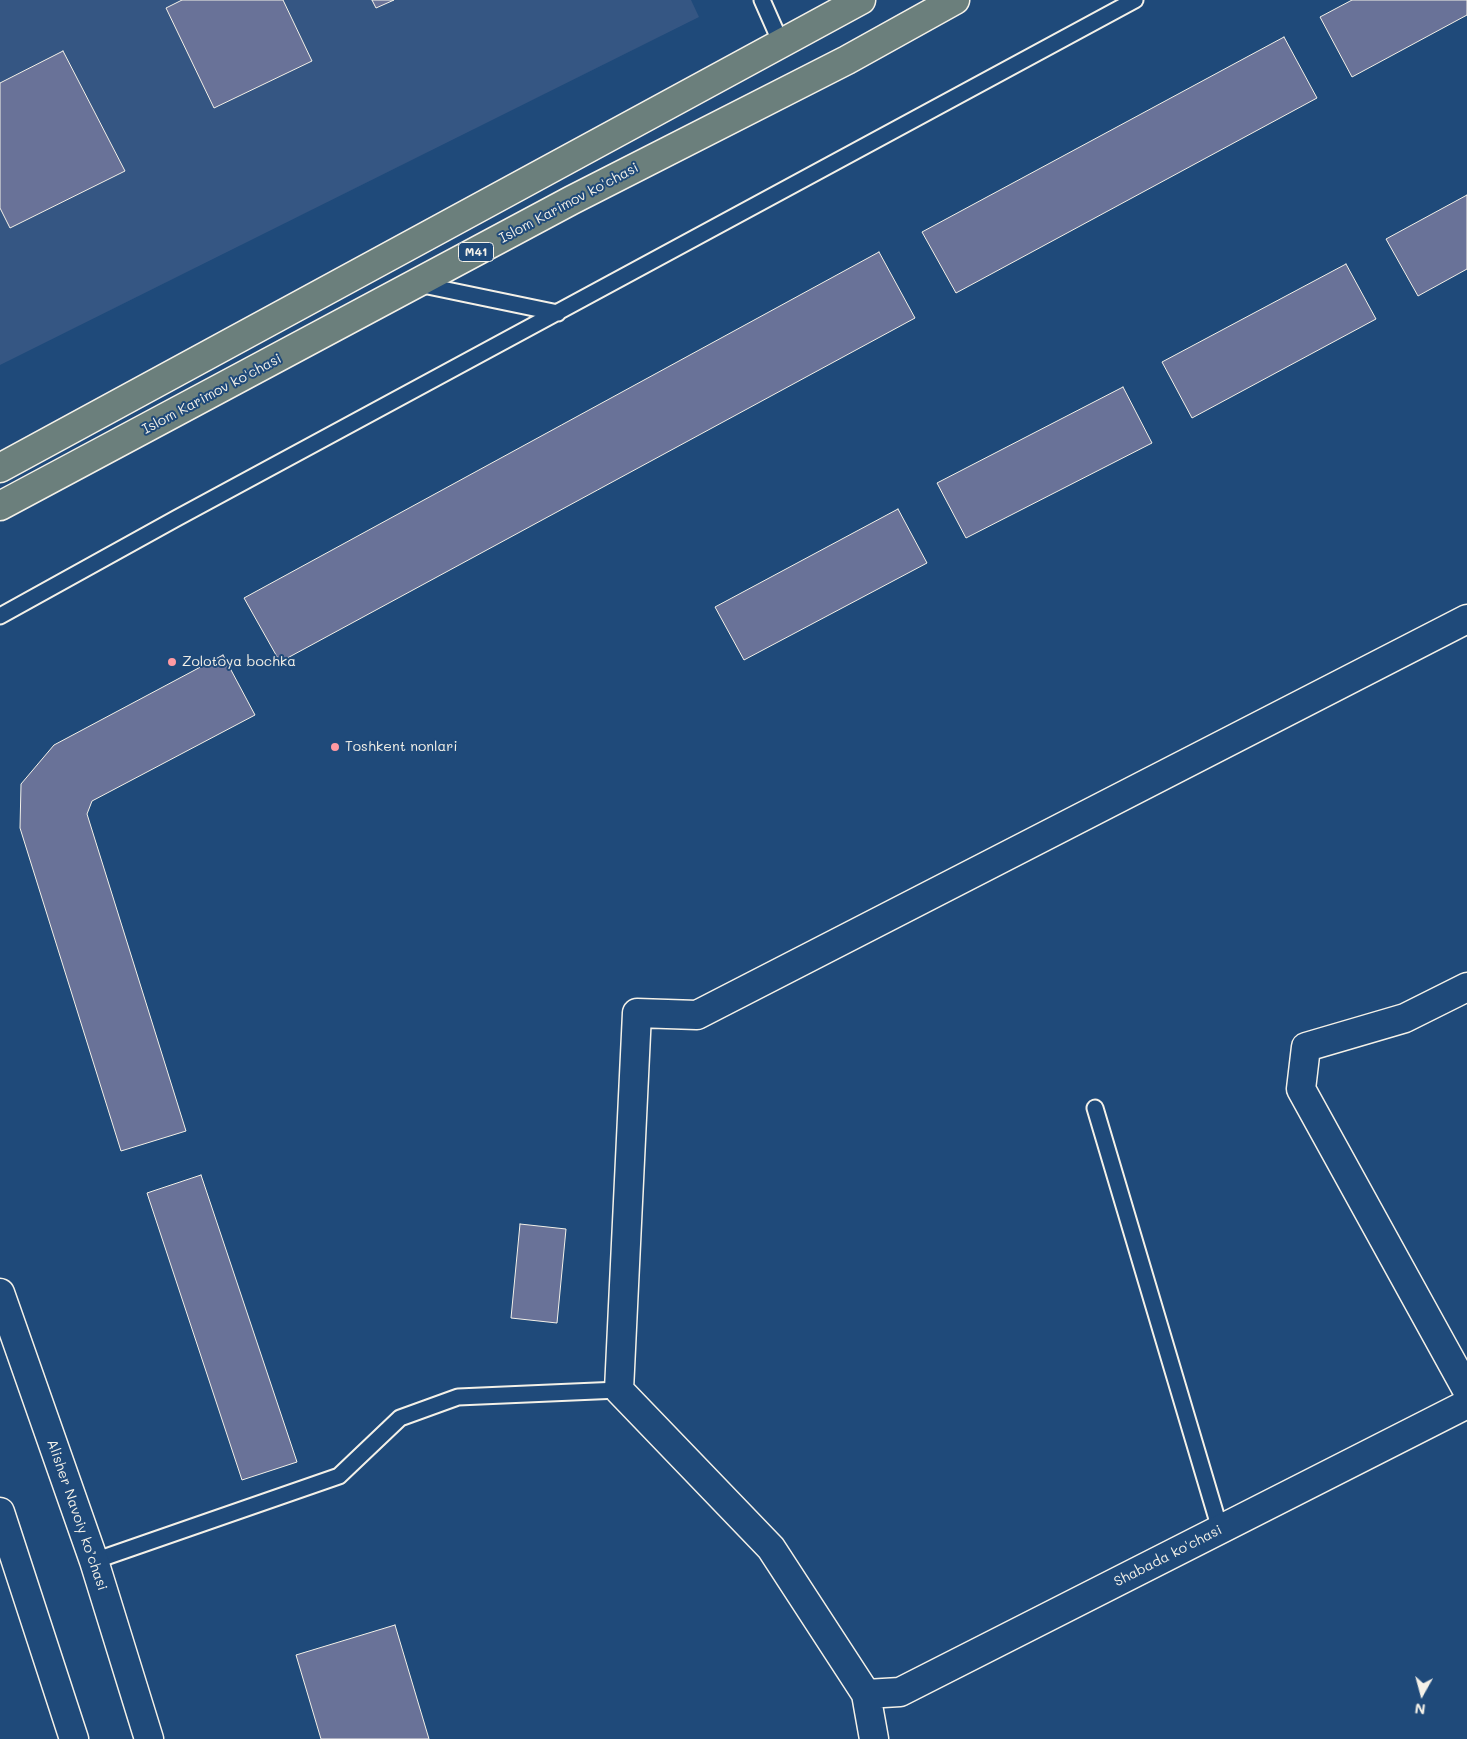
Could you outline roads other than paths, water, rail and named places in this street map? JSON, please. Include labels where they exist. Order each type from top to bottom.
[{"type":"main road","points":[[0,468],[861,0]]},
{"type":"main road","name":"Islom Karimov ko'chasi","points":[[0,506],[572,200],[847,60],[954,0]]},
{"type":"street","points":[[874,1739],[866,1694],[771,1548],[619,1390],[637,1013],[697,1015],[1467,619]]},
{"type":"street","points":[[1467,987],[1404,1018],[1306,1047],[1301,1089],[1467,1390]]},
{"type":"street","name":"Alisher Navoiy ko’chasi","points":[[0,1294],[94,1562],[149,1739]]},
{"type":"street","name":"Shabada ko'chasi","points":[[866,1694],[900,1692],[1467,1404]]},
{"type":"street","points":[[0,1512],[74,1739]]},
{"type":"lane","points":[[762,0],[781,43]]},
{"type":"lane","points":[[0,616],[1135,0]]},
{"type":"lane","points":[[416,284],[558,313]]},
{"type":"lane","points":[[1095,1108],[1220,1529]]},
{"type":"lane","points":[[94,1562],[339,1476],[400,1418],[458,1398],[619,1390]]},
{"type":"place","name":"Zolotoya bochka","points":[[172,662]]},
{"type":"place","name":"Toshkent nonlari","points":[[335,747]]}]
